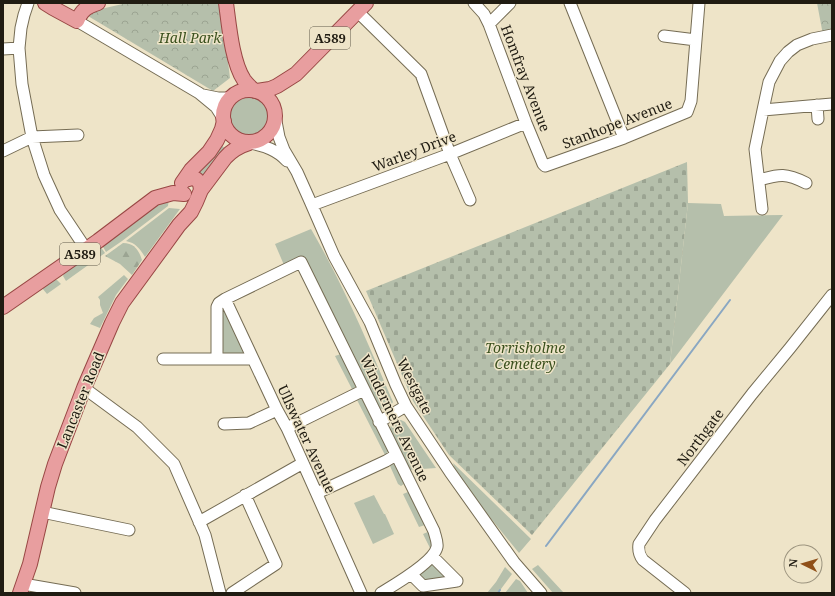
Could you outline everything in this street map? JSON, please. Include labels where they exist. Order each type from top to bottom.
[{"type":"main road","points":[[45,3],[78,21],[83,11],[98,3]]},
{"type":"main road","points":[[226,3],[237,63],[250,86],[270,101],[274,107],[275,115]]},
{"type":"main road","name":"A589","points":[[249,143],[257,142],[270,132],[274,125],[277,107],[283,93],[296,74],[362,7]]},
{"type":"main road","points":[[184,187],[191,170],[210,152],[218,140],[222,129],[224,109],[231,97],[235,75],[234,52]]},
{"type":"main road","name":"A589","points":[[231,97],[242,91],[270,89],[296,74]]},
{"type":"main road","points":[[223,120],[226,128],[234,138],[249,143]]},
{"type":"main road","name":"Lancaster Road","points":[[22,589],[30,564],[55,464],[84,388],[112,323],[122,304],[193,208],[200,191],[225,158],[241,146],[249,143]]},
{"type":"main road","points":[[184,187],[190,178],[196,179],[200,183],[200,191]]},
{"type":"main road","name":"A589","points":[[3,307],[86,249],[155,198],[166,187],[171,184],[184,187]]},
{"type":"main road","name":"Lancaster Road","points":[[179,225],[186,207],[184,187]]},
{"type":"street","points":[[28,3],[21,28],[20,48],[22,84],[32,137],[44,175],[60,210],[86,249]]},
{"type":"street","name":"Homfray Avenue","points":[[474,3],[484,14],[489,24],[526,123],[545,166]]},
{"type":"street","points":[[489,24],[510,3]]},
{"type":"street","points":[[570,3],[624,138]]},
{"type":"street","name":"Stanhope Avenue","points":[[545,166],[624,138],[687,112],[691,102],[699,3]]},
{"type":"street","points":[[362,7],[421,74],[450,154],[470,200]]},
{"type":"street","points":[[78,21],[199,93],[216,107],[223,120]]},
{"type":"street","points":[[762,209],[755,149],[769,82],[780,61],[796,45],[812,39],[832,35]]},
{"type":"street","points":[[664,36],[696,40]]},
{"type":"street","points":[[3,49],[20,48]]},
{"type":"street","points":[[199,93],[218,98],[231,97]]},
{"type":"street","points":[[763,110],[832,104]]},
{"type":"street","points":[[817,105],[818,119]]},
{"type":"street","name":"Westgate","points":[[275,115],[282,144],[297,172],[334,256],[370,322],[406,406],[450,472],[514,562],[541,593]]},
{"type":"street","name":"Warley Drive","points":[[312,205],[450,154],[526,123]]},
{"type":"street","points":[[3,151],[32,137],[78,135]]},
{"type":"street","name":"Westgate","points":[[249,143],[262,145],[273,150],[286,159],[297,172]]},
{"type":"street","points":[[759,180],[776,175],[794,177],[806,183]]},
{"type":"street","name":"Windermere Avenue","points":[[225,299],[301,262],[434,531],[437,540],[437,548],[432,556]]},
{"type":"street","name":"Northgate","points":[[685,593],[643,560],[638,549],[639,544],[655,520],[752,394],[832,295]]},
{"type":"street","points":[[217,359],[217,307],[219,303],[225,299]]},
{"type":"street","name":"Ullswater Avenue","points":[[225,299],[252,359],[287,428],[361,593]]},
{"type":"street","points":[[163,359],[252,359]]},
{"type":"street","points":[[84,388],[137,427],[174,464],[204,534],[220,593]]},
{"type":"street","points":[[287,428],[364,390]]},
{"type":"street","points":[[379,422],[406,406]]},
{"type":"street","points":[[224,424],[249,423],[277,410]]},
{"type":"street","points":[[316,493],[396,455]]},
{"type":"street","points":[[199,522],[303,463]]},
{"type":"street","points":[[232,593],[276,564],[245,495]]},
{"type":"street","points":[[42,512],[129,530]]},
{"type":"street","points":[[381,593],[411,574],[432,556],[457,581],[424,586],[411,574]]},
{"type":"street","points":[[22,589],[75,593]]},
{"type":"green space","name":"Hall Park","points":[[127,3],[221,3],[230,78],[213,91],[83,13]]},
{"type":"green space","points":[[817,3],[832,3],[832,33],[823,35]]},
{"type":"green space","points":[[254,97],[261,100],[267,106],[270,117],[269,125],[261,134],[254,137],[246,137],[239,134],[231,125],[230,113],[233,106],[242,98]]},
{"type":"green space","points":[[220,144],[227,150],[205,179],[196,172]]},
{"type":"green space","name":"Torrisholme Cemetery","points":[[687,162],[688,203],[670,364],[532,535],[449,455],[413,401],[366,291]]},
{"type":"green space","points":[[169,198],[168,206],[106,252],[102,245],[161,202]]},
{"type":"green space","points":[[688,203],[721,204],[724,216],[783,215],[670,364]]},
{"type":"green space","points":[[169,208],[180,209],[145,257],[137,247],[126,241]]},
{"type":"green space","points":[[311,229],[323,250],[365,336],[393,402],[387,408],[379,408],[304,257],[284,265],[275,244]]},
{"type":"green space","points":[[123,243],[130,244],[136,248],[142,260],[132,275],[120,264],[105,256]]},
{"type":"green space","points":[[100,246],[105,253],[66,281],[63,276],[65,271]]},
{"type":"green space","points":[[124,275],[128,279],[116,295],[100,328],[90,324],[94,318],[103,313],[98,297]]},
{"type":"green space","points":[[54,280],[57,280],[61,284],[47,294],[42,288]]},
{"type":"green space","points":[[226,309],[245,350],[241,355],[224,354],[222,347],[223,310]]},
{"type":"green space","points":[[341,354],[357,386],[353,391],[335,356]]},
{"type":"green space","points":[[362,398],[388,449],[388,452],[385,455],[357,400]]},
{"type":"green space","points":[[397,420],[405,422],[436,468],[408,470],[390,431],[390,427]]},
{"type":"green space","points":[[392,462],[395,463],[404,484],[401,486],[398,484],[390,466]]},
{"type":"green space","points":[[453,463],[531,539],[519,553],[457,477]]},
{"type":"green space","points":[[408,492],[414,498],[425,525],[419,527],[403,494]]},
{"type":"green space","points":[[374,495],[394,534],[373,544],[354,503]]},
{"type":"green space","points":[[430,531],[433,541],[430,550],[423,534]]},
{"type":"green space","points":[[433,563],[446,577],[424,580],[419,574],[425,565]]},
{"type":"green space","points":[[538,565],[564,593],[553,593],[532,569]]},
{"type":"green space","points":[[505,567],[512,574],[498,593],[487,593],[496,582]]},
{"type":"green space","points":[[516,579],[520,581],[528,593],[505,593]]},
{"type":"waterway","points":[[546,546],[730,300]]}]
